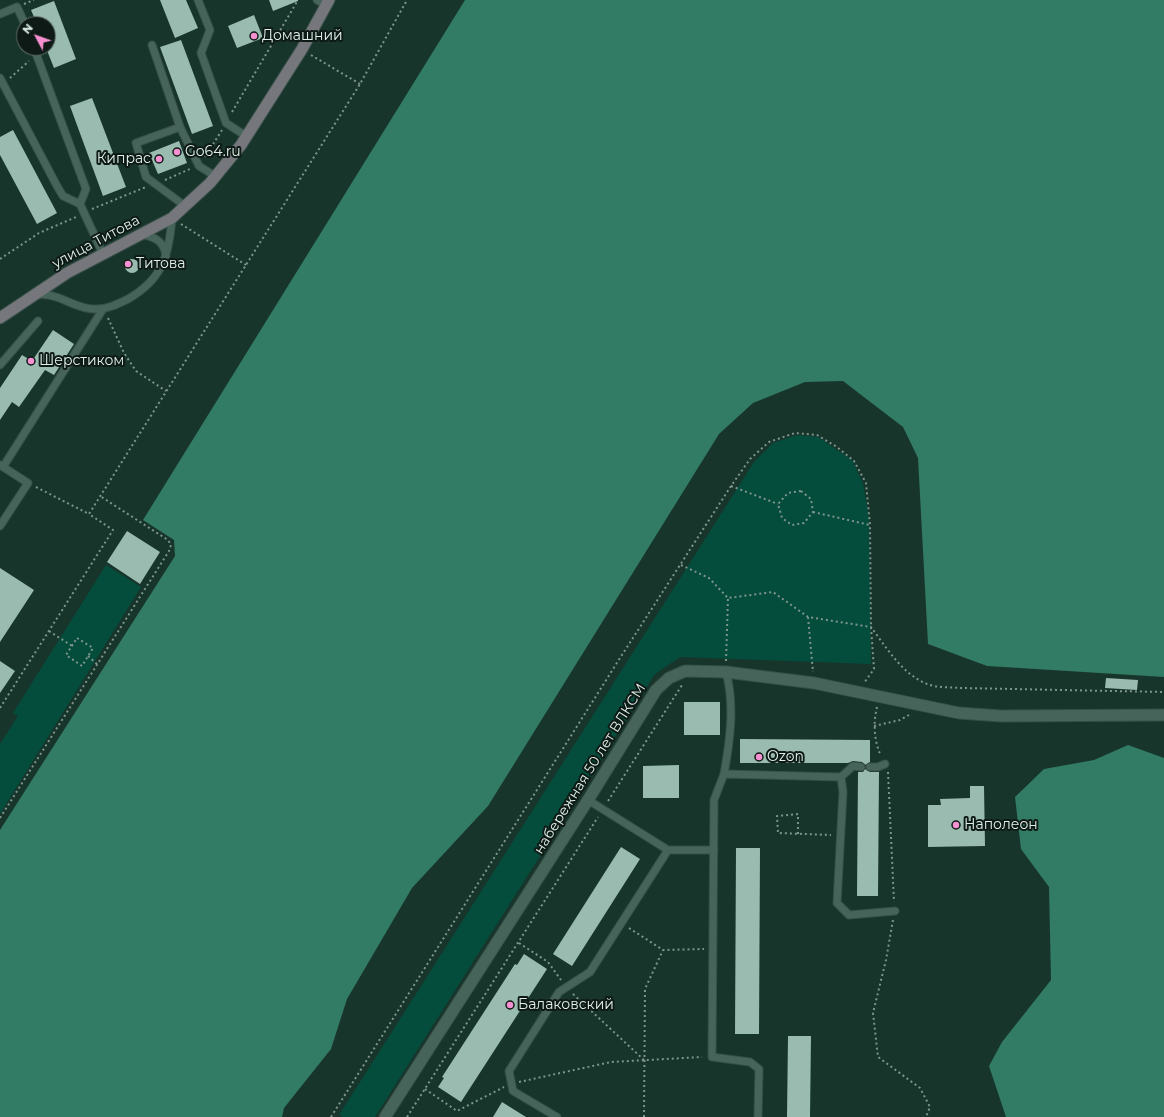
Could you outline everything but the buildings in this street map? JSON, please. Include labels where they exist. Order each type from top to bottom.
[{"type":"main road","name":"улица Титова","points":[[0,318],[66,273],[172,218],[185,206],[215,176],[246,136],[302,49],[324,2]]},
{"type":"street","name":"набережная 50 лет ВЛКСМ","points":[[385,1117],[588,800],[656,690],[669,678],[686,671],[726,672],[814,683],[959,713],[1001,716],[1164,715]]},
{"type":"lane","points":[[198,0],[210,30],[201,53],[226,123],[246,136]]},
{"type":"lane","points":[[0,14],[17,7],[21,16]]},
{"type":"lane","points":[[152,45],[180,126],[200,166],[215,176]]},
{"type":"lane","points":[[37,56],[86,189],[80,204]]},
{"type":"lane","points":[[1,81],[60,191],[64,196],[80,204],[103,254]]},
{"type":"lane","points":[[180,126],[136,143],[146,177],[185,206]]},
{"type":"lane","points":[[35,294],[54,296],[78,306],[93,309],[103,309],[120,303],[138,293],[151,283],[161,269],[170,243],[172,218]]},
{"type":"lane","points":[[142,234],[152,236],[159,241],[165,248],[166,258]]},
{"type":"lane","points":[[0,526],[28,483],[2,466],[103,309]]},
{"type":"lane","points":[[0,365],[38,321]]},
{"type":"lane","points":[[726,672],[728,681],[731,736],[724,774],[714,800],[712,1057],[750,1062],[759,1069],[758,1117]]},
{"type":"lane","points":[[870,767],[878,767],[885,764]]},
{"type":"lane","points":[[724,774],[841,777],[853,766],[861,767]]},
{"type":"lane","points":[[841,777],[843,792],[837,903],[849,915],[895,910]]},
{"type":"lane","points":[[588,800],[668,850],[714,850]]},
{"type":"lane","points":[[557,1117],[513,1091],[509,1071],[559,992],[590,972],[668,850]]},
{"type":"path","points":[[0,259],[39,233],[155,183],[200,166],[298,0]]},
{"type":"path","points":[[88,514],[360,84],[407,0]]},
{"type":"path","points":[[302,49],[360,84]]},
{"type":"path","points":[[1,81],[29,56]]},
{"type":"path","points":[[172,218],[246,265]]},
{"type":"path","points":[[103,309],[124,353],[136,371],[166,391]]},
{"type":"path","points":[[0,708],[113,530],[88,514],[28,483]]},
{"type":"path","points":[[731,486],[778,504]]},
{"type":"path","points":[[801,491],[811,499],[813,512],[804,523],[792,525],[782,518],[778,504],[788,493],[801,491]]},
{"type":"path","points":[[0,818],[171,545],[168,540],[100,496]]},
{"type":"path","points":[[813,512],[870,525]]},
{"type":"path","points":[[681,565],[710,578],[728,598],[726,672]]},
{"type":"path","points":[[728,598],[773,592],[808,618],[871,627],[897,661],[913,677],[928,684],[961,688],[1164,692]]},
{"type":"path","points":[[808,618],[814,683]]},
{"type":"path","points":[[49,631],[72,646]]},
{"type":"path","points":[[77,638],[93,648],[82,666],[66,655],[72,646],[77,638]]},
{"type":"path","points":[[88,656],[97,664]]},
{"type":"path","points":[[407,1117],[685,680]]},
{"type":"path","points":[[798,834],[798,814],[777,816],[778,833],[798,834],[841,835]]},
{"type":"path","points":[[622,923],[663,950],[713,949]]},
{"type":"path","points":[[518,944],[548,962],[566,988],[644,1060]]},
{"type":"path","points":[[644,1117],[645,989],[663,950]]},
{"type":"path","points":[[425,1089],[457,1111],[512,1084],[611,1062],[712,1057]]},
{"type":"shaded area","points":[[465,0],[1164,0],[1164,677],[987,666],[928,644],[918,458],[903,427],[843,381],[805,382],[753,403],[719,434],[488,806],[412,888],[347,999],[331,1049],[284,1108],[282,1117],[0,1117],[0,830],[175,556],[174,540],[143,520]]},
{"type":"shaded area","points":[[797,435],[818,437],[852,460],[863,483],[869,518],[871,664],[680,657],[655,674],[375,1117],[343,1117],[339,1115],[754,462],[773,443]]},
{"type":"shaded area","points":[[106,565],[141,587],[0,814],[0,744],[18,716],[13,713]]},
{"type":"shaded area","points":[[1128,745],[1164,758],[1164,1117],[1006,1117],[989,1066],[1002,1042],[1051,980],[1049,887],[1021,849],[1015,797],[1044,769],[1094,760]]},
{"type":"place","name":"Домашний","points":[[254,36]]},
{"type":"place","name":"Go64.ru","points":[[177,152]]},
{"type":"place","name":"Кипрас","points":[[159,159]]},
{"type":"place","name":"Титова","points":[[128,264]]},
{"type":"place","name":"Шерстиком","points":[[31,361]]},
{"type":"place","name":"Ozon","points":[[759,757]]},
{"type":"place","name":"Наполеон","points":[[956,825]]},
{"type":"place","name":"Балаковский","points":[[510,1005]]}]
